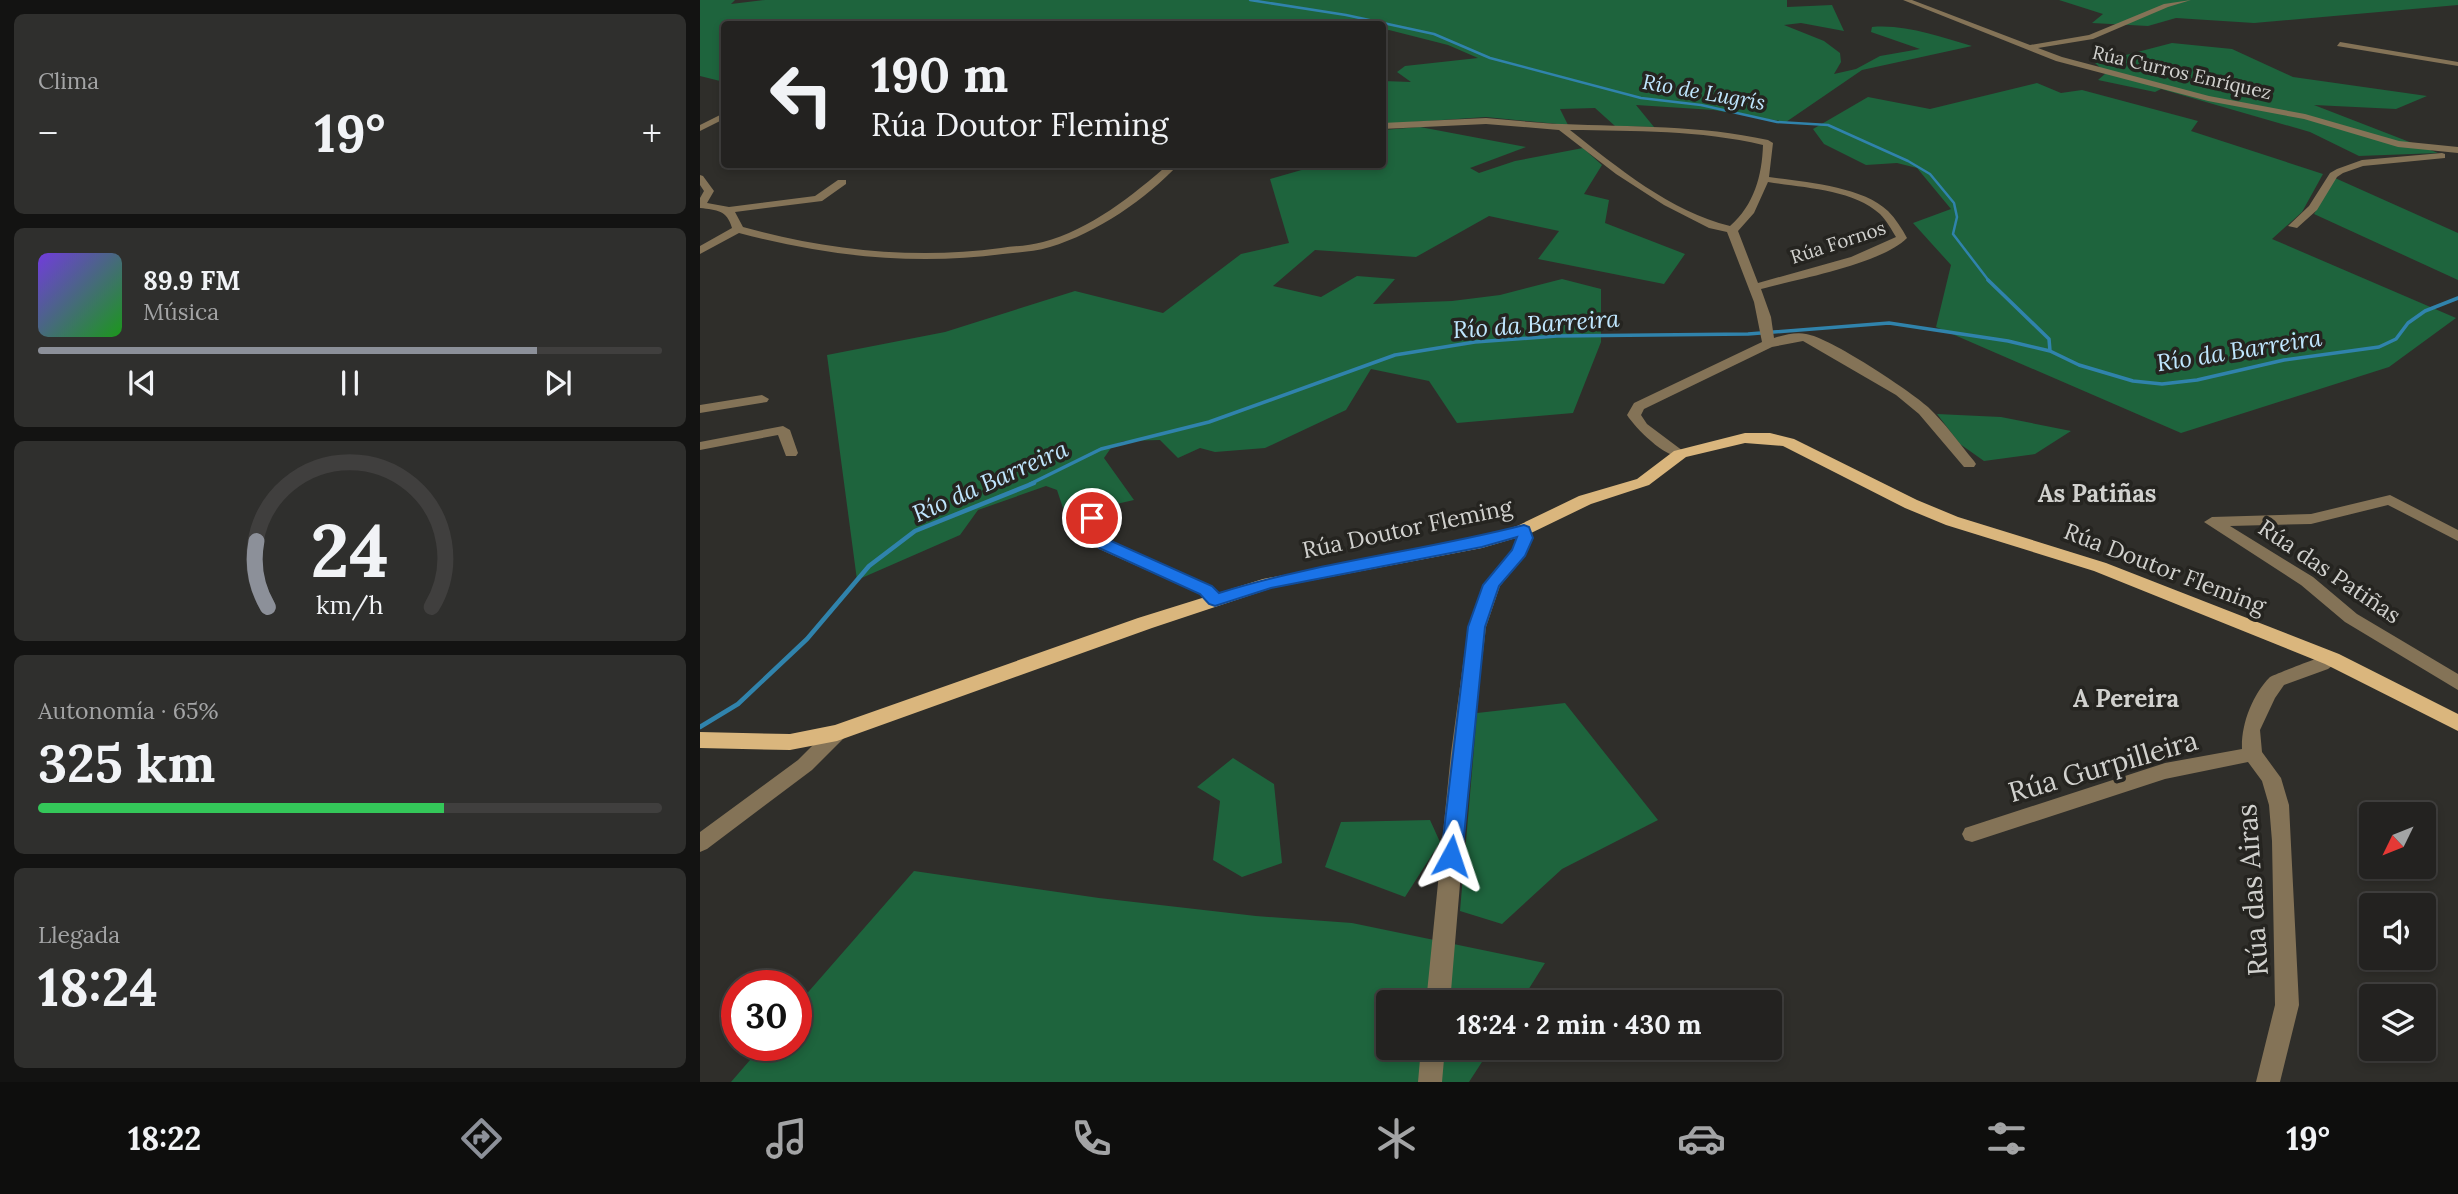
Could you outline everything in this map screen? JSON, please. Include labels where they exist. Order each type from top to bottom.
[{"type":"main road","name":"Rúa Doutor Fleming","points":[[700,740],[790,742],[837,733],[1269,583],[1482,542],[1524,530],[1585,500],[1643,482],[1680,454],[1745,438],[1770,438],[1788,442],[1911,504],[1952,521],[2100,567],[2332,659],[2458,723]]},
{"type":"street","name":"Rúa Curros Enríquez","points":[[1906,0],[2026,48],[2208,98],[2305,117],[2398,144],[2458,152]]},
{"type":"street","points":[[2026,48],[2091,37],[2166,5],[2188,0]]},
{"type":"street","points":[[2340,44],[2458,64]]},
{"type":"street","points":[[700,128],[721,118]]},
{"type":"street","points":[[1386,125],[1461,120],[1561,127],[1665,129],[1760,140],[1768,144],[1766,179],[1749,218],[1732,230],[1714,228],[1604,161],[1561,127]]},
{"type":"street","points":[[2293,226],[2313,208],[2333,175],[2350,166],[2458,152]]},
{"type":"street","points":[[700,251],[738,229],[827,247],[950,257],[989,254],[1048,244],[1090,226],[1135,197],[1170,168]]},
{"type":"street","points":[[700,178],[709,191],[707,198],[700,204]]},
{"type":"street","name":"Rúa Fornos","points":[[1755,287],[1868,253],[1897,243],[1902,238],[1883,212],[1870,204],[1847,195],[1766,179]]},
{"type":"street","points":[[700,204],[729,210],[818,199],[842,182]]},
{"type":"street","points":[[729,210],[735,214],[738,229]]},
{"type":"street","points":[[1732,230],[1737,250],[1755,287],[1769,335],[1768,344]]},
{"type":"street","points":[[1680,454],[1642,427],[1634,415],[1639,405],[1768,344],[1788,338],[1805,337],[1901,392],[1969,464]]},
{"type":"street","points":[[700,409],[762,399]]},
{"type":"street","points":[[700,446],[783,429],[791,453]]},
{"type":"street","name":"Rúa das Patiñas","points":[[2458,536],[2390,500],[2311,519],[2212,522],[2307,581],[2351,618],[2458,683]]},
{"type":"street","points":[[1098,512],[1092,518],[1095,532],[1105,545],[1206,590],[1215,600]]},
{"type":"street","points":[[1439,990],[1461,753],[1477,627],[1492,585],[1519,552],[1525,538],[1524,530]]},
{"type":"street","points":[[2252,754],[2250,730],[2267,695],[2278,680],[2332,659]]},
{"type":"street","points":[[700,843],[806,765],[837,733]]},
{"type":"street","name":"Rúa Gurpilleira","points":[[1972,834],[2165,771],[2252,754]]},
{"type":"street","name":"Rúa das Airas","points":[[2252,754],[2271,778],[2278,805],[2282,841],[2287,1005],[2268,1082]]},
{"type":"street","points":[[1430,1082],[1432,1060]]},
{"type":"green space","points":[[700,0],[735,0],[731,4],[765,0],[1787,0],[1787,7],[1832,5],[1844,31],[1801,23],[1784,25],[1824,41],[1840,53],[1841,62],[1834,74],[1856,69],[1880,56],[1920,49],[1871,32],[1872,27],[1910,29],[1972,46],[1862,70],[1786,122],[1714,110],[1636,105],[1654,127],[1615,126],[1595,108],[1560,109],[1568,125],[1486,117],[1386,124],[1386,81],[1411,82],[1397,72],[1405,66],[1478,58],[1448,45],[1386,30],[1386,21],[721,21],[721,81],[700,76]]},
{"type":"green space","points":[[2059,0],[2458,0],[2458,5],[2254,23],[2176,18],[2148,26],[2092,23],[2103,14]]},
{"type":"green space","points":[[2172,43],[2232,49],[2293,77],[2427,96],[2396,109],[2314,105],[2438,153],[2359,156],[2310,132],[2161,89],[2155,92],[2098,80],[2106,73],[2095,63]]},
{"type":"green space","points":[[2037,83],[2061,93],[2082,90],[2198,121],[2191,131],[2323,174],[2302,212],[2272,239],[2456,318],[2389,367],[2181,433],[1936,327],[1951,265],[1913,223],[1951,209],[1917,168],[1897,163],[1866,165],[1824,144],[1813,129],[1868,97],[1930,109]]},
{"type":"green space","points":[[1420,127],[1526,147],[1470,168],[1479,173],[1515,161],[1583,148],[1602,165],[1584,194],[1609,200],[1605,223],[1685,254],[1664,284],[1538,259],[1559,231],[1489,216],[1416,257],[1315,250],[1273,286],[1321,297],[1357,276],[1395,279],[1373,304],[1452,301],[1500,295],[1562,279],[1601,289],[1601,342],[1573,413],[1457,423],[1429,381],[1371,369],[1346,410],[1265,448],[1215,452],[1200,448],[1178,458],[1160,440],[1124,441],[1113,445],[1104,458],[1134,500],[1103,507],[1063,508],[1057,490],[1046,486],[978,510],[960,535],[857,580],[827,355],[945,332],[1075,291],[1163,313],[1241,254],[1289,243],[1270,179],[1308,168],[1386,168],[1386,130]]},
{"type":"green space","points":[[2335,178],[2458,233],[2458,280],[2314,214]]},
{"type":"green space","points":[[1937,414],[2001,417],[2071,431],[2035,454],[1984,461],[1960,444]]},
{"type":"green space","points":[[1565,703],[1658,820],[1562,869],[1502,924],[1460,911],[1477,713]]},
{"type":"green space","points":[[1233,758],[1274,784],[1282,863],[1242,877],[1213,860],[1220,801],[1197,787]]},
{"type":"green space","points":[[1430,820],[1440,842],[1405,897],[1325,867],[1341,822]]},
{"type":"green space","points":[[914,871],[1099,898],[1256,916],[1352,923],[1545,963],[1528,990],[1376,990],[1376,1060],[1483,1060],[1469,1082],[731,1082],[749,1061],[812,1061],[812,988]]},
{"type":"waterway","name":"Río de Lugrís","points":[[1250,0],[1374,21]]},
{"type":"waterway","name":"Río de Lugrís","points":[[1386,24],[1434,34],[1490,58],[1641,98],[1701,105],[1777,122],[1828,125],[1908,161],[1930,174],[1954,203],[1957,217],[1953,234],[1989,281]]},
{"type":"waterway","name":"Río de Lugrís","points":[[1989,281],[2049,339],[2050,351]]},
{"type":"waterway","name":"Río da Barreira","points":[[2050,351],[2079,365],[2133,381],[2162,384],[2197,380],[2284,360],[2379,347],[2396,339],[2408,323],[2425,311],[2458,298]]},
{"type":"waterway","name":"Río da Barreira","points":[[1030,484],[1101,449],[1209,422],[1395,355],[1475,342],[1557,336],[1748,334],[1889,323],[2008,341],[2050,351]]},
{"type":"waterway","name":"Río da Barreira","points":[[700,727],[738,704],[807,639],[869,566],[915,531],[1034,483]]},
{"type":"district","name":"As Patiñas","points":[[2097,493]]},
{"type":"district","name":"A Pereira","points":[[2126,698]]},
{"type":"route","points":[[1092,518],[1095,532],[1105,545],[1206,590],[1215,600],[1269,583],[1482,542],[1524,530],[1525,538],[1519,552],[1492,585],[1477,627],[1451,856]]}]
